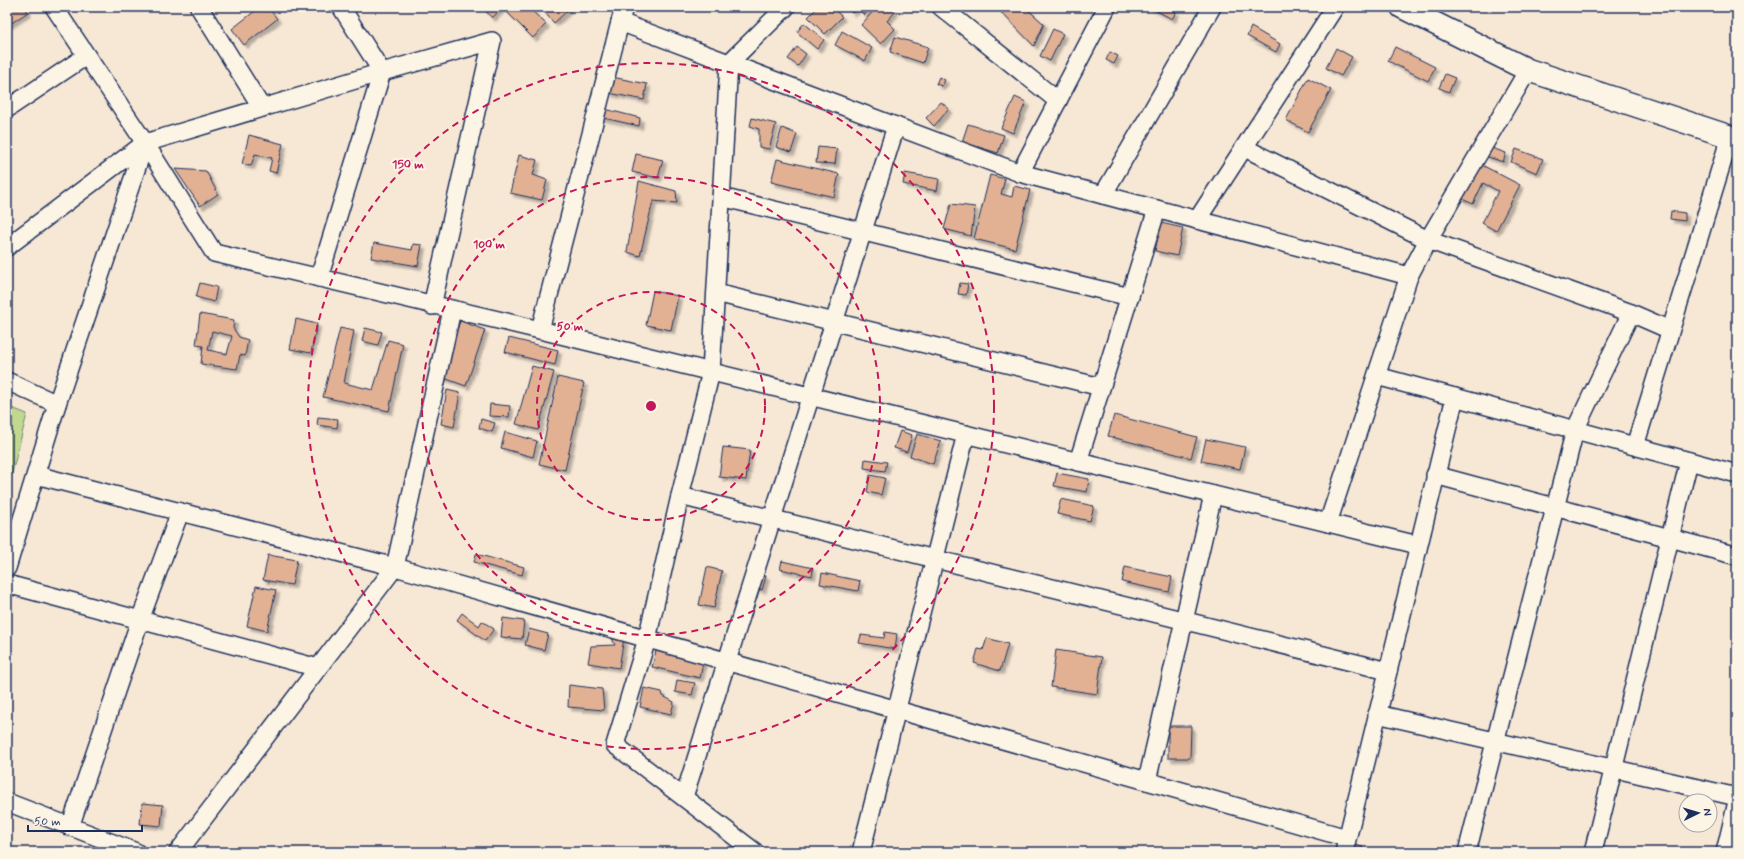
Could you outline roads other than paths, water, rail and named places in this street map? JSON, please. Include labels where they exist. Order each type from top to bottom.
[{"type":"street","points":[[54,7],[146,143],[214,252],[432,306],[540,330],[1418,545]]},
{"type":"street","points":[[199,7],[262,108]]},
{"type":"street","points":[[319,278],[382,72],[341,7]]},
{"type":"street","points":[[755,852],[615,745],[647,639],[680,496],[712,372],[729,63],[786,7]]},
{"type":"street","points":[[941,7],[1058,101]]},
{"type":"street","points":[[1020,173],[1107,7]]},
{"type":"street","points":[[1103,195],[1212,7]]},
{"type":"street","points":[[1197,220],[1335,7]]},
{"type":"street","points":[[1402,7],[1528,70],[1733,138],[1670,330],[1635,446]]},
{"type":"street","points":[[540,330],[622,15],[729,63],[1020,173],[1409,276]]},
{"type":"street","points":[[7,246],[146,143],[382,72],[492,41],[432,306]]},
{"type":"street","points":[[7,109],[86,56]]},
{"type":"street","points":[[1328,523],[1409,276],[1428,240],[1528,70]]},
{"type":"street","points":[[684,797],[896,126]]},
{"type":"street","points":[[7,568],[57,404],[146,143]]},
{"type":"street","points":[[1245,148],[1428,240],[1631,313],[1670,330]]},
{"type":"street","points":[[721,198],[1130,297]]},
{"type":"street","points":[[1078,462],[1157,209]]},
{"type":"street","points":[[716,293],[835,321],[1101,388]]},
{"type":"street","points":[[178,852],[395,567],[452,310]]},
{"type":"street","points":[[1467,852],[1575,430],[1631,313]]},
{"type":"street","points":[[1377,376],[1737,474]]},
{"type":"street","points":[[7,381],[57,404]]},
{"type":"street","points":[[36,475],[395,567],[1147,781],[1346,845],[1454,398]]},
{"type":"street","points":[[861,852],[966,434]]},
{"type":"street","points":[[1593,852],[1689,461]]},
{"type":"street","points":[[1435,476],[1737,556]]},
{"type":"street","points":[[1147,781],[1213,495]]},
{"type":"street","points":[[680,496],[772,520],[1388,671]]},
{"type":"street","points":[[70,827],[140,620],[180,512]]},
{"type":"street","points":[[7,584],[318,668]]},
{"type":"street","points":[[1377,714],[1737,797]]},
{"type":"street","points":[[7,802],[136,852]]},
{"type":"street","points":[[1725,852],[1737,802]]}]
